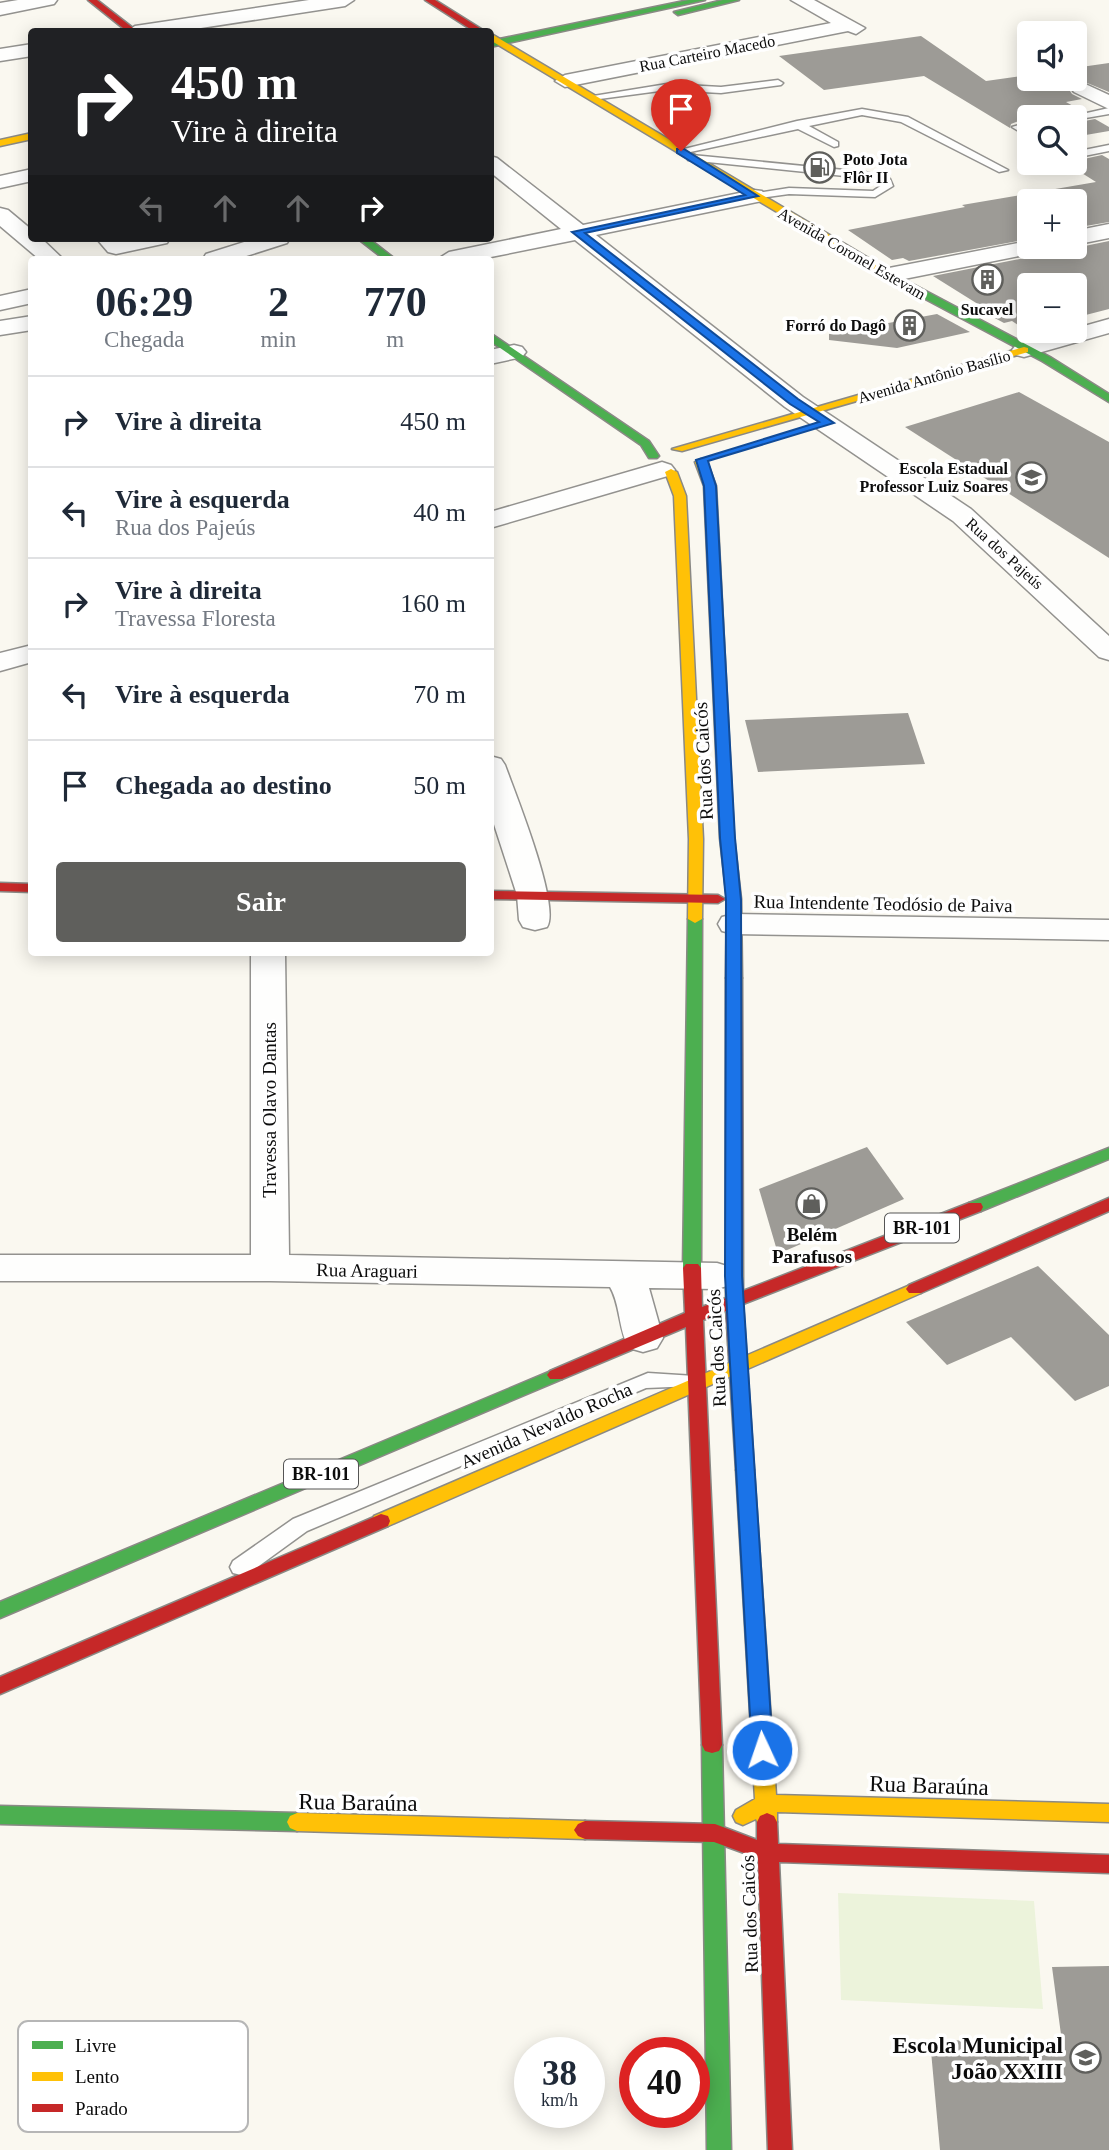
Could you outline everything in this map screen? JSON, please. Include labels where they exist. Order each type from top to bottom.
[{"type":"main road","points":[[92,0],[129,28]]},
{"type":"main road","points":[[429,0],[475,28]]},
{"type":"main road","points":[[494,41],[701,0]]},
{"type":"main road","points":[[593,23],[660,15],[735,0]]},
{"type":"main road","name":"Avenida Coronel Estevam","points":[[494,42],[565,81],[889,275],[1109,399]]},
{"type":"main road","points":[[0,143],[28,137]]},
{"type":"main road","points":[[370,242],[386,256]]},
{"type":"main road","points":[[494,340],[661,457],[694,453],[701,461]]},
{"type":"main road","name":"Avenida Antônio Basílio","points":[[661,457],[819,418],[1035,355]]},
{"type":"main road","name":"Avenida Antônio Basílio","points":[[661,457],[695,469],[701,461],[819,418],[1035,355]]},
{"type":"main road","name":"Rua dos Caicós","points":[[661,457],[680,496],[696,839],[694,900],[712,919],[766,1803],[780,2150]]},
{"type":"main road","name":"Rua dos Caicós","points":[[701,461],[710,486],[727,838],[712,919],[692,1276],[715,1833],[719,2150]]},
{"type":"main road","points":[[696,839],[727,838]]},
{"type":"main road","points":[[0,887],[28,888]]},
{"type":"main road","name":"Rua Intendente Teodósio de Paiva","points":[[494,897],[532,914],[694,900],[712,919]]},
{"type":"main road","name":"BR-101","points":[[0,1611],[693,1317],[734,1289],[1109,1153]]},
{"type":"main road","name":"BR-101","points":[[698,1381],[1109,1204]]},
{"type":"main road","points":[[0,1686],[189,1603]]},
{"type":"main road","points":[[715,1833],[766,1803]]},
{"type":"main road","name":"Rua Baraúna","points":[[766,1803],[1109,1813]]},
{"type":"main road","name":"Rua Baraúna","points":[[0,1815],[715,1833],[768,1853],[1109,1864]]},
{"type":"street","points":[[0,9],[48,0]]},
{"type":"street","points":[[160,28],[345,0]]},
{"type":"street","name":"Rua Carteiro Macedo","points":[[565,81],[858,28],[800,0]]},
{"type":"street","points":[[293,8],[315,24]]},
{"type":"street","points":[[0,55],[28,51]]},
{"type":"street","points":[[1087,91],[1109,103]]},
{"type":"street","name":"Rua dos Pajeús","points":[[494,166],[819,418],[962,515],[1109,651]]},
{"type":"street","points":[[0,182],[28,176]]},
{"type":"street","points":[[463,256],[754,196]]},
{"type":"street","points":[[0,215],[28,239]]},
{"type":"street","points":[[1087,235],[1109,231]]},
{"type":"street","points":[[32,242],[48,256]]},
{"type":"street","points":[[111,242],[116,247],[127,242]]},
{"type":"street","points":[[217,256],[231,244]]},
{"type":"street","points":[[889,275],[1017,250]]},
{"type":"street","points":[[0,303],[28,297]]},
{"type":"street","points":[[0,328],[28,324]]},
{"type":"street","name":"Avenida Antônio Basílio","points":[[1035,355],[1109,326]]},
{"type":"street","name":"Avenida Antônio Basílio","points":[[1035,355],[1109,341]]},
{"type":"street","points":[[494,356],[514,352]]},
{"type":"street","name":"Avenida Antônio Basílio","points":[[494,504],[661,457]]},
{"type":"street","name":"Avenida Antônio Basílio","points":[[494,519],[661,457]]},
{"type":"street","points":[[0,643],[28,635]]},
{"type":"street","points":[[0,662],[28,654]]},
{"type":"street","points":[[494,779],[532,914]]},
{"type":"street","name":"Rua Intendente Teodósio de Paiva","points":[[712,919],[1109,909]]},
{"type":"street","name":"Rua Intendente Teodósio de Paiva","points":[[712,919],[1109,930]]},
{"type":"street","name":"Travessa Olavo Dantas","points":[[268,956],[270,1268]]},
{"type":"street","name":"Rua Araguari","points":[[0,1268],[270,1268],[621,1273],[692,1276],[734,1289]]},
{"type":"street","points":[[621,1273],[634,1296],[643,1338]]},
{"type":"lane","points":[[592,97],[667,86],[721,90],[778,83]]},
{"type":"lane","points":[[1087,115],[1109,111]]},
{"type":"lane","points":[[686,155],[797,124],[849,113],[904,119],[1003,170]]},
{"type":"lane","points":[[797,124],[834,144]]},
{"type":"lane","points":[[1087,152],[1109,148]]},
{"type":"lane","points":[[686,155],[865,175],[886,181],[888,186],[875,194],[789,191],[754,196]]},
{"type":"lane","points":[[189,1603],[300,1525],[648,1380],[698,1381]]},
{"type":"green space","points":[[838,1893],[1034,1901],[1043,2009],[841,2000]]},
{"type":"building","points":[[921,36],[986,81],[1017,77],[1017,91],[1070,91],[1082,99],[1066,102],[1071,105],[1017,105],[1017,122],[1011,124],[1010,128],[924,76],[824,90],[779,56]]},
{"type":"building","points":[[1109,63],[1109,92],[1087,83],[1087,66]]},
{"type":"building","points":[[1095,119],[1109,127],[1109,131],[1087,135],[1087,121]]},
{"type":"building","points":[[1102,155],[1109,159],[1109,222],[1087,226],[1087,189],[1055,189],[1096,182],[1085,175],[1087,158]]},
{"type":"building","points":[[1017,196],[1017,241],[909,261],[903,258],[892,260],[848,230],[965,207],[962,205]]},
{"type":"building","points":[[1109,241],[1109,309],[1087,315],[1087,273],[1017,273],[1017,324],[1012,321],[1004,323],[974,307],[981,306],[933,276],[1020,259],[1087,259],[1087,246]]},
{"type":"building","name":"Forró do Dagô","points":[[937,314],[970,332],[897,348],[829,340],[829,334]]},
{"type":"building","name":"Escola Estadual Professor Luiz Soares","points":[[1019,392],[1109,442],[1109,558],[905,427]]},
{"type":"building","points":[[908,713],[925,764],[758,772],[745,720]]},
{"type":"building","points":[[867,1147],[904,1199],[778,1254],[759,1189]]},
{"type":"building","points":[[1038,1266],[1109,1335],[1109,1386],[1075,1401],[1011,1337],[947,1365],[906,1322]]},
{"type":"building","points":[[1109,1966],[1109,2150],[940,2150],[930,2040],[1062,2042],[1052,1967]]},
{"type":"traffic: fast","points":[[494,43],[701,0]]},
{"type":"traffic: fast","points":[[678,12],[735,0]]},
{"type":"traffic: fast","points":[[367,242],[386,256]]},
{"type":"traffic: fast","points":[[903,283],[1046,359],[1109,399]]},
{"type":"traffic: fast","points":[[494,339],[645,443],[653,456]]},
{"type":"traffic: fast","points":[[692,1268],[695,919]]},
{"type":"traffic: fast","points":[[975,1207],[1109,1153]]},
{"type":"traffic: fast","points":[[0,1610],[556,1375]]},
{"type":"traffic: fast","points":[[712,1745],[719,2150]]},
{"type":"traffic: fast","points":[[0,1815],[297,1822]]},
{"type":"traffic: slow","points":[[494,38],[903,283]]},
{"type":"traffic: slow","points":[[0,143],[28,137]]},
{"type":"traffic: slow","points":[[678,449],[1024,350]]},
{"type":"traffic: slow","points":[[701,462],[710,486],[727,838],[734,899],[734,978]]},
{"type":"traffic: slow","points":[[671,472],[680,496],[696,839],[695,919]]},
{"type":"traffic: slow","points":[[381,1521],[915,1289]]},
{"type":"traffic: slow","points":[[745,1470],[767,1822]]},
{"type":"traffic: slow","points":[[743,1816],[766,1803],[1109,1813]]},
{"type":"traffic: slow","points":[[297,1822],[585,1830]]},
{"type":"traffic: jam","points":[[92,0],[129,28]]},
{"type":"traffic: jam","points":[[429,0],[475,28]]},
{"type":"traffic: jam","points":[[0,887],[28,888]]},
{"type":"traffic: jam","points":[[494,895],[718,899]]},
{"type":"traffic: jam","points":[[734,978],[733,1276],[745,1470]]},
{"type":"traffic: jam","points":[[915,1289],[1109,1204]]},
{"type":"traffic: jam","points":[[556,1375],[693,1317],[975,1207]]},
{"type":"traffic: jam","points":[[692,1268],[712,1745]]},
{"type":"traffic: jam","points":[[0,1686],[381,1521]]},
{"type":"traffic: jam","points":[[767,1822],[780,2150]]},
{"type":"traffic: jam","points":[[585,1830],[715,1833],[768,1853],[1109,1864]]},
{"type":"place","name":"Poto Jota Flôr II","points":[[820,168]]},
{"type":"place","name":"Sucavel","points":[[987,280]]},
{"type":"place","name":"Forró do Dagô","points":[[909,325]]},
{"type":"place","name":"Escola Estadual Professor Luiz Soares","points":[[1031,477]]},
{"type":"place","name":"Belém Parafusos","points":[[812,1203]]},
{"type":"place","name":"Escola Municipal João XXIII","points":[[1086,2058]]},
{"type":"route","points":[[681,151],[754,196],[577,232],[794,402],[828,423],[701,460],[710,486],[727,838],[734,900],[733,1276],[762,1750]]}]
